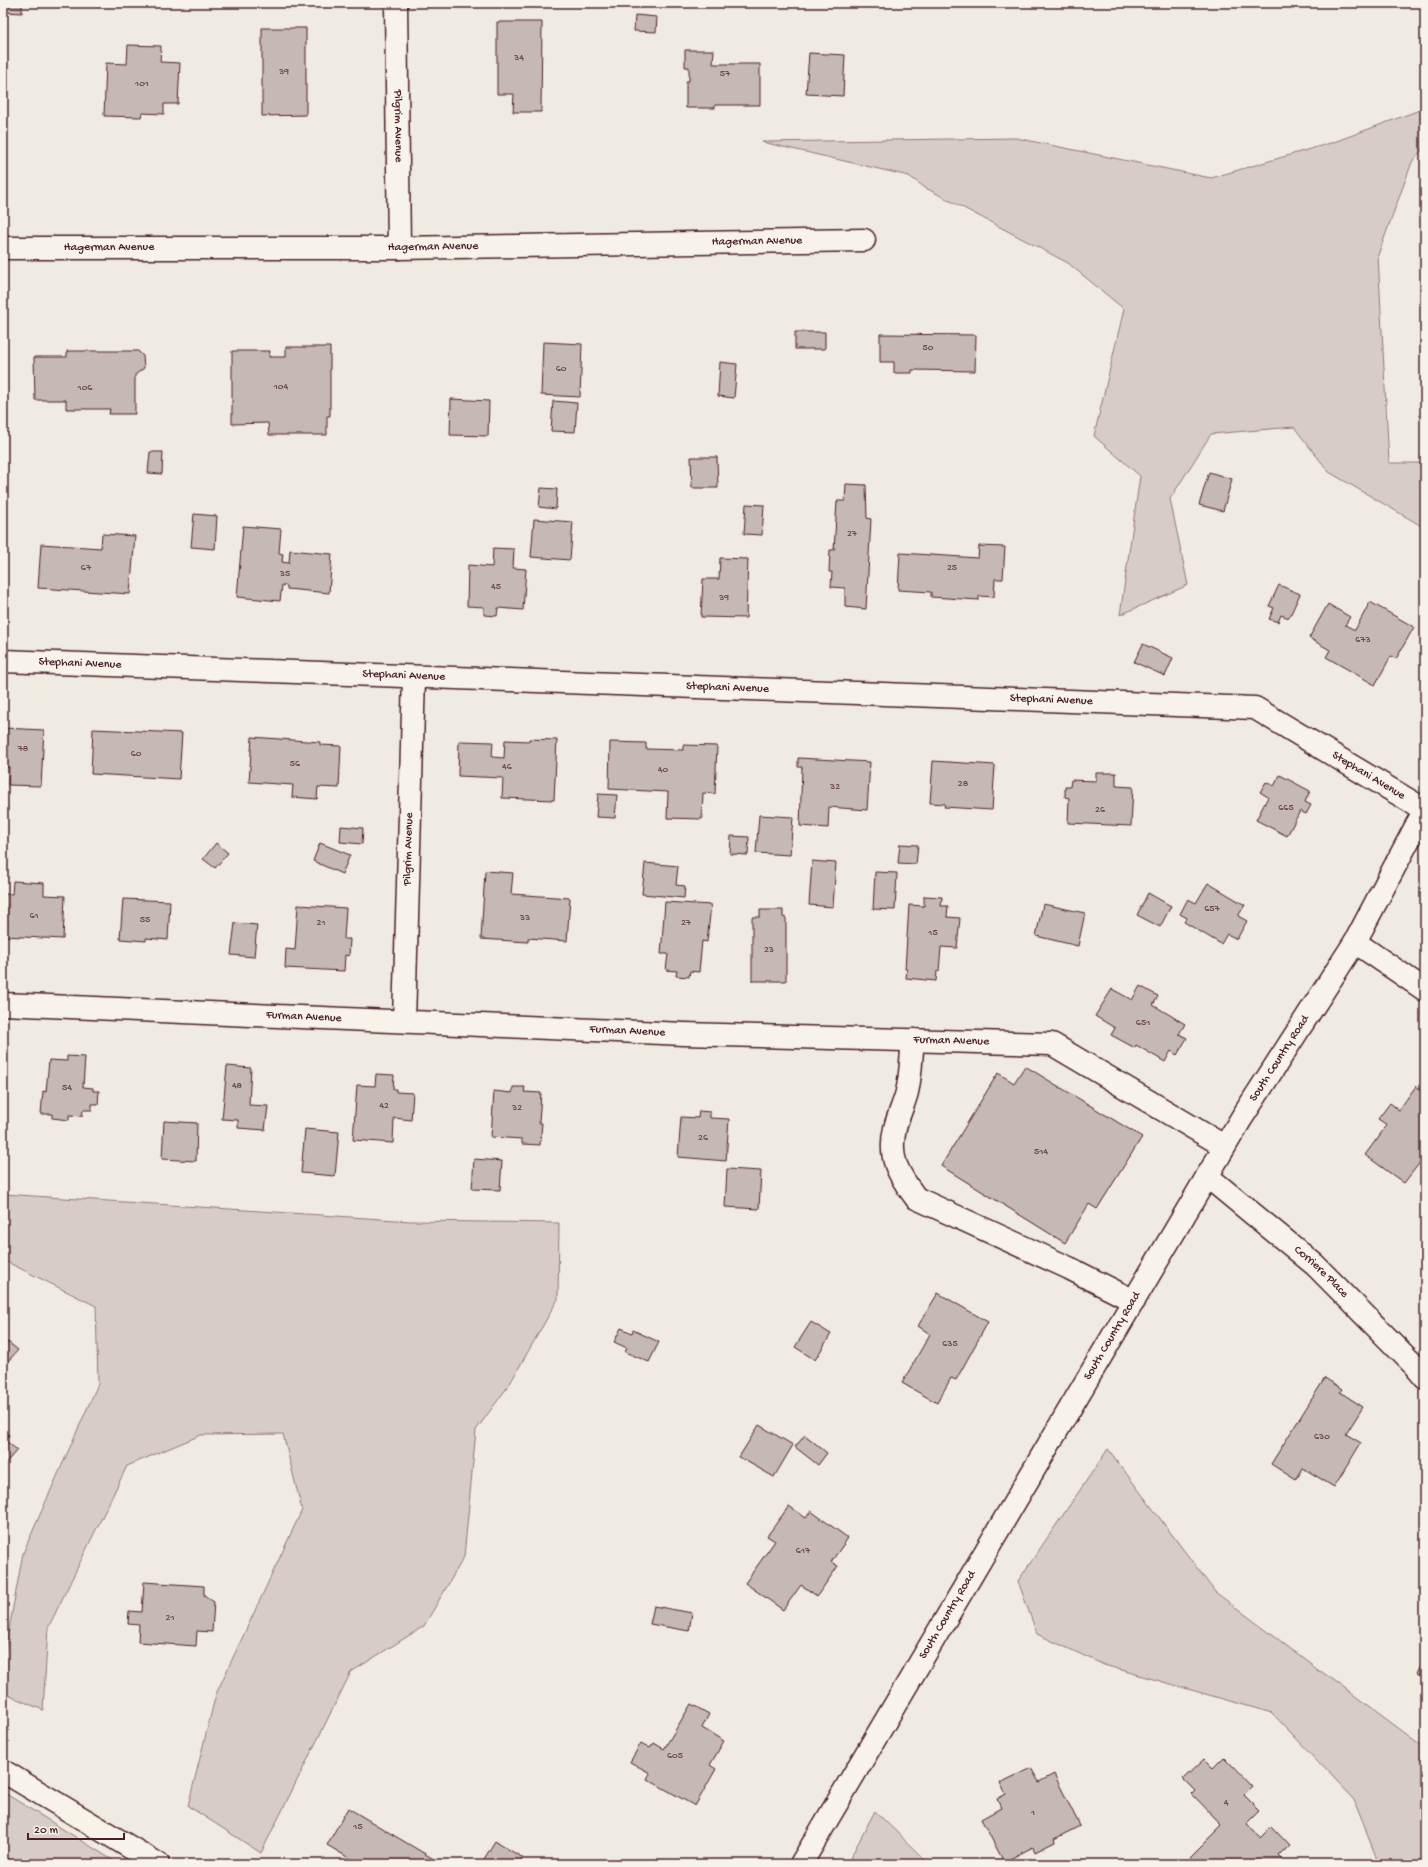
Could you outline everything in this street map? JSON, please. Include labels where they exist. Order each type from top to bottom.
[{"type":"street","name":"Pilgrim Avenue","points":[[396,3],[399,248]]},
{"type":"street","name":"Hagerman Avenue","points":[[3,248],[399,248],[864,240]]},
{"type":"street","name":"Stephani Avenue","points":[[3,661],[1255,708],[1425,809]]},
{"type":"street","name":"Pilgrim Avenue","points":[[404,1020],[414,677]]},
{"type":"street","name":"South Country Road","points":[[801,1864],[1224,1146],[1355,942],[1425,809]]},
{"type":"street","points":[[1355,942],[1425,990]]},
{"type":"street","name":"Furman Avenue","points":[[3,1004],[404,1020],[684,1034],[1052,1044],[1224,1146]]},
{"type":"street","points":[[913,1040],[907,1092],[895,1128],[892,1146],[894,1162],[901,1179],[916,1198],[1069,1268],[1134,1301]]},
{"type":"street","name":"Corriere Place","points":[[1207,1176],[1316,1265],[1425,1378]]},
{"type":"street","points":[[3,1771],[158,1864]]},
{"type":"shaded area","points":[[1425,108],[1425,146],[1412,162],[1378,255],[1389,463],[1425,463],[1425,528],[1329,472],[1294,427],[1211,434],[1170,499],[1188,585],[1120,615],[1140,476],[1094,436],[1124,309],[1068,263],[924,187],[909,176],[762,142],[1016,138],[1211,178],[1334,142]]},
{"type":"shaded area","points":[[3,1194],[411,1221],[559,1223],[558,1299],[509,1385],[476,1430],[464,1557],[424,1626],[351,1672],[261,1853],[188,1806],[216,1694],[302,1510],[283,1434],[201,1435],[127,1466],[48,1628],[43,1710],[3,1693],[3,1662],[23,1553],[98,1384],[96,1306],[3,1260]]},
{"type":"shaded area","points":[[1108,1449],[1215,1592],[1425,1749],[1425,1864],[1380,1864],[1354,1799],[1272,1713],[1104,1665],[1037,1634],[1018,1581]]},
{"type":"shaded area","points":[[3,1792],[119,1864],[17,1864],[3,1855]]},
{"type":"shaded area","points":[[875,1811],[929,1864],[847,1864]]},
{"type":"building","points":[[3,3],[22,3],[22,13],[3,12]]},
{"type":"building","points":[[635,15],[657,17],[656,32],[634,31]]},
{"type":"building","points":[[497,22],[542,22],[541,112],[513,112],[514,94],[497,94]]},
{"type":"building","points":[[262,28],[306,28],[306,115],[262,116]]},
{"type":"building","points":[[128,45],[161,46],[160,62],[180,63],[178,104],[164,104],[164,114],[142,113],[141,117],[104,116],[106,63],[127,64]]},
{"type":"building","points":[[685,50],[714,50],[713,64],[760,64],[760,105],[715,105],[715,108],[686,108],[686,81],[689,81],[689,67],[685,67]]},
{"type":"building","points":[[809,53],[845,55],[843,96],[806,94]]},
{"type":"building","points":[[795,332],[825,332],[825,349],[795,349]]},
{"type":"building","points":[[880,334],[976,335],[975,371],[912,370],[912,373],[894,373],[894,362],[880,362]]},
{"type":"building","points":[[543,342],[582,344],[580,397],[541,395]]},
{"type":"building","points":[[286,347],[330,347],[330,416],[327,416],[327,435],[269,435],[268,423],[232,424],[232,351],[270,351],[269,357],[286,357]]},
{"type":"building","points":[[67,351],[138,351],[143,356],[144,368],[135,375],[135,414],[109,414],[110,409],[66,409],[66,400],[35,400],[34,357],[67,357]]},
{"type":"building","points":[[720,362],[737,364],[734,398],[718,396]]},
{"type":"building","points":[[451,399],[489,401],[488,436],[450,435]]},
{"type":"building","points":[[553,401],[577,403],[575,432],[551,431]]},
{"type":"building","points":[[1425,402],[1425,430],[1424,430]]},
{"type":"building","points":[[150,452],[163,452],[162,474],[148,473]]},
{"type":"building","points":[[691,457],[717,457],[718,488],[692,488]]},
{"type":"building","points":[[1209,472],[1232,479],[1223,511],[1199,505]]},
{"type":"building","points":[[846,484],[866,485],[867,518],[871,519],[866,609],[845,607],[845,588],[831,587],[832,572],[829,572],[830,550],[834,550],[837,501],[845,501]]},
{"type":"building","points":[[541,488],[557,489],[556,509],[539,507]]},
{"type":"building","points":[[746,504],[764,505],[762,535],[744,534]]},
{"type":"building","points":[[194,514],[217,516],[215,549],[191,547]]},
{"type":"building","points":[[534,519],[573,522],[570,560],[531,557]]},
{"type":"building","points":[[243,526],[281,529],[279,553],[283,554],[282,562],[289,563],[290,550],[332,554],[329,593],[287,589],[287,586],[282,585],[280,601],[237,597]]},
{"type":"building","points":[[102,534],[135,536],[130,594],[38,588],[41,544],[101,548]]},
{"type":"building","points":[[979,546],[1005,547],[1003,579],[995,579],[994,597],[979,596],[979,600],[931,597],[931,592],[898,590],[900,553],[978,558]]},
{"type":"building","points":[[493,548],[514,549],[513,568],[526,569],[523,610],[498,608],[497,616],[484,615],[484,607],[467,606],[468,565],[492,567]]},
{"type":"building","points":[[720,558],[748,559],[746,618],[701,617],[703,579],[719,579]]},
{"type":"building","points":[[1279,585],[1300,594],[1289,618],[1281,615],[1278,622],[1269,619],[1274,608],[1269,606]]},
{"type":"building","points":[[1370,602],[1414,627],[1396,659],[1391,656],[1375,685],[1326,657],[1330,650],[1309,638],[1328,604],[1350,617],[1345,625],[1355,630]]},
{"type":"building","points":[[1143,644],[1173,658],[1165,676],[1134,662]]},
{"type":"building","points":[[3,728],[44,730],[41,786],[8,785],[9,767],[3,767]]},
{"type":"building","points":[[93,729],[182,733],[179,779],[91,774]]},
{"type":"building","points":[[252,737],[320,742],[320,745],[341,746],[339,788],[318,787],[317,799],[292,797],[293,785],[249,782]]},
{"type":"building","points":[[529,739],[557,740],[554,800],[502,798],[503,778],[458,776],[459,741],[493,742],[492,757],[504,758],[505,740],[529,741]]},
{"type":"building","points":[[610,742],[646,743],[646,749],[683,750],[683,745],[717,746],[715,794],[703,793],[702,819],[667,818],[668,792],[609,789]]},
{"type":"building","points":[[798,758],[870,762],[867,810],[829,807],[828,828],[800,826],[802,767],[798,767]]},
{"type":"building","points":[[933,761],[995,765],[992,810],[944,807],[945,804],[930,803]]},
{"type":"building","points":[[1096,773],[1116,773],[1116,786],[1133,787],[1131,826],[1068,823],[1069,798],[1065,797],[1065,787],[1070,787],[1071,780],[1096,781]]},
{"type":"building","points":[[1280,775],[1310,791],[1305,802],[1311,805],[1306,814],[1300,811],[1287,836],[1256,820],[1268,797],[1260,792],[1266,782],[1274,786]]},
{"type":"building","points":[[598,794],[617,795],[615,818],[596,817]]},
{"type":"building","points":[[759,815],[793,817],[790,855],[756,853]]},
{"type":"building","points":[[341,826],[363,828],[362,844],[340,842]]},
{"type":"building","points":[[731,836],[749,837],[748,855],[730,854]]},
{"type":"building","points":[[216,843],[228,853],[215,868],[203,859]]},
{"type":"building","points":[[320,843],[350,855],[342,874],[313,861]]},
{"type":"building","points":[[900,844],[918,845],[916,864],[898,863]]},
{"type":"building","points":[[3,845],[5,845],[3,867]]},
{"type":"building","points":[[812,861],[836,863],[833,907],[809,905]]},
{"type":"building","points":[[645,863],[678,866],[676,885],[685,886],[684,898],[642,894]]},
{"type":"building","points":[[485,871],[513,873],[511,894],[570,898],[567,941],[528,938],[528,942],[481,939]]},
{"type":"building","points":[[875,872],[897,873],[895,910],[873,909]]},
{"type":"building","points":[[13,881],[44,883],[44,895],[65,896],[63,939],[3,936],[3,894],[12,894]]},
{"type":"building","points":[[1208,883],[1245,905],[1238,916],[1247,921],[1237,939],[1227,934],[1221,944],[1184,922],[1187,918],[1180,914],[1188,899],[1196,903]]},
{"type":"building","points":[[1148,893],[1171,906],[1160,927],[1137,915]]},
{"type":"building","points":[[924,896],[942,897],[941,906],[948,906],[947,917],[960,918],[957,948],[941,947],[939,971],[937,971],[936,981],[906,978],[907,969],[905,969],[909,905],[924,906]]},
{"type":"building","points":[[123,899],[170,901],[168,940],[146,938],[146,941],[120,939]]},
{"type":"building","points":[[665,902],[711,905],[707,942],[702,941],[699,972],[690,971],[689,977],[676,976],[677,971],[666,970],[668,954],[661,954]]},
{"type":"building","points":[[1043,904],[1085,913],[1078,946],[1036,936]]},
{"type":"building","points":[[298,905],[346,908],[344,939],[350,939],[349,956],[345,955],[344,971],[285,968],[286,949],[295,950]]},
{"type":"building","points":[[760,910],[783,910],[783,917],[786,918],[786,981],[752,981],[752,917],[760,917]]},
{"type":"building","points":[[235,923],[257,925],[254,957],[231,955]]},
{"type":"building","points":[[1140,986],[1158,996],[1153,1005],[1185,1024],[1179,1034],[1187,1038],[1177,1055],[1171,1051],[1165,1062],[1136,1045],[1135,1048],[1111,1035],[1115,1028],[1095,1016],[1112,989],[1132,1000]]},
{"type":"building","points":[[67,1056],[85,1057],[83,1087],[93,1088],[93,1091],[99,1091],[98,1104],[92,1104],[92,1110],[83,1110],[82,1116],[69,1115],[69,1120],[52,1118],[52,1114],[41,1114],[43,1091],[46,1092],[49,1060],[67,1061]]},
{"type":"building","points":[[227,1066],[251,1068],[249,1105],[268,1106],[265,1130],[238,1128],[238,1120],[222,1119]]},
{"type":"building","points":[[1025,1066],[1142,1137],[1097,1209],[1089,1204],[1065,1243],[941,1166],[998,1073],[1014,1083]]},
{"type":"building","points":[[376,1074],[394,1075],[393,1089],[396,1089],[396,1092],[413,1093],[411,1120],[394,1118],[393,1143],[353,1140],[357,1085],[375,1086]]},
{"type":"building","points":[[1416,1086],[1425,1093],[1425,1156],[1404,1183],[1365,1155],[1387,1125],[1378,1119],[1390,1103],[1399,1110]]},
{"type":"building","points":[[513,1087],[525,1087],[524,1092],[541,1093],[539,1123],[542,1123],[540,1145],[522,1144],[522,1139],[491,1137],[494,1091],[512,1093]]},
{"type":"building","points":[[699,1111],[710,1112],[710,1118],[729,1119],[726,1161],[678,1157],[681,1117],[698,1118]]},
{"type":"building","points":[[164,1121],[197,1123],[196,1161],[162,1159]]},
{"type":"building","points":[[305,1129],[339,1132],[335,1176],[301,1173]]},
{"type":"building","points":[[474,1159],[502,1161],[500,1190],[472,1189]]},
{"type":"building","points":[[727,1169],[761,1171],[759,1209],[725,1207]]},
{"type":"building","points":[[938,1293],[988,1322],[956,1380],[951,1378],[937,1403],[902,1383],[930,1334],[918,1326]]},
{"type":"building","points":[[811,1322],[831,1334],[815,1360],[795,1347]]},
{"type":"building","points":[[621,1328],[632,1333],[633,1330],[659,1342],[649,1362],[625,1352],[627,1348],[614,1342]]},
{"type":"building","points":[[8,1342],[18,1350],[4,1366],[3,1348]]},
{"type":"building","points":[[1325,1378],[1342,1389],[1340,1392],[1363,1407],[1346,1434],[1361,1443],[1334,1487],[1303,1468],[1296,1480],[1271,1464]]},
{"type":"building","points":[[759,1425],[793,1445],[774,1477],[739,1457]]},
{"type":"building","points":[[3,1429],[9,1435],[5,1440],[17,1450],[3,1466]]},
{"type":"building","points":[[805,1435],[827,1453],[818,1465],[795,1447]]},
{"type":"building","points":[[789,1506],[806,1518],[811,1511],[848,1538],[831,1562],[838,1566],[817,1596],[801,1585],[783,1610],[745,1583],[775,1541],[767,1536]]},
{"type":"building","points":[[144,1582],[204,1586],[204,1595],[214,1602],[212,1632],[197,1631],[196,1646],[138,1642],[139,1625],[128,1624],[129,1611],[142,1612]]},
{"type":"building","points":[[654,1606],[692,1613],[689,1631],[650,1624]]},
{"type":"building","points":[[1425,1657],[1425,1676],[1417,1672]]},
{"type":"building","points":[[691,1704],[709,1714],[702,1728],[724,1741],[710,1765],[716,1769],[695,1806],[647,1779],[650,1773],[630,1762],[641,1743],[650,1748],[654,1743],[664,1749]]},
{"type":"building","points":[[1224,1757],[1252,1786],[1243,1795],[1260,1812],[1247,1825],[1260,1837],[1271,1826],[1289,1845],[1278,1856],[1286,1864],[1196,1864],[1190,1857],[1222,1825],[1192,1794],[1195,1791],[1183,1779],[1204,1759],[1213,1768]]},
{"type":"building","points":[[1031,1768],[1039,1782],[1054,1774],[1080,1826],[1054,1839],[1055,1842],[1035,1852],[1033,1847],[1004,1862],[981,1819],[1001,1808],[997,1799],[1006,1794],[1000,1783]]},
{"type":"building","points":[[348,1808],[442,1864],[359,1864],[327,1845]]},
{"type":"building","points":[[495,1841],[523,1858],[519,1864],[481,1864]]}]
